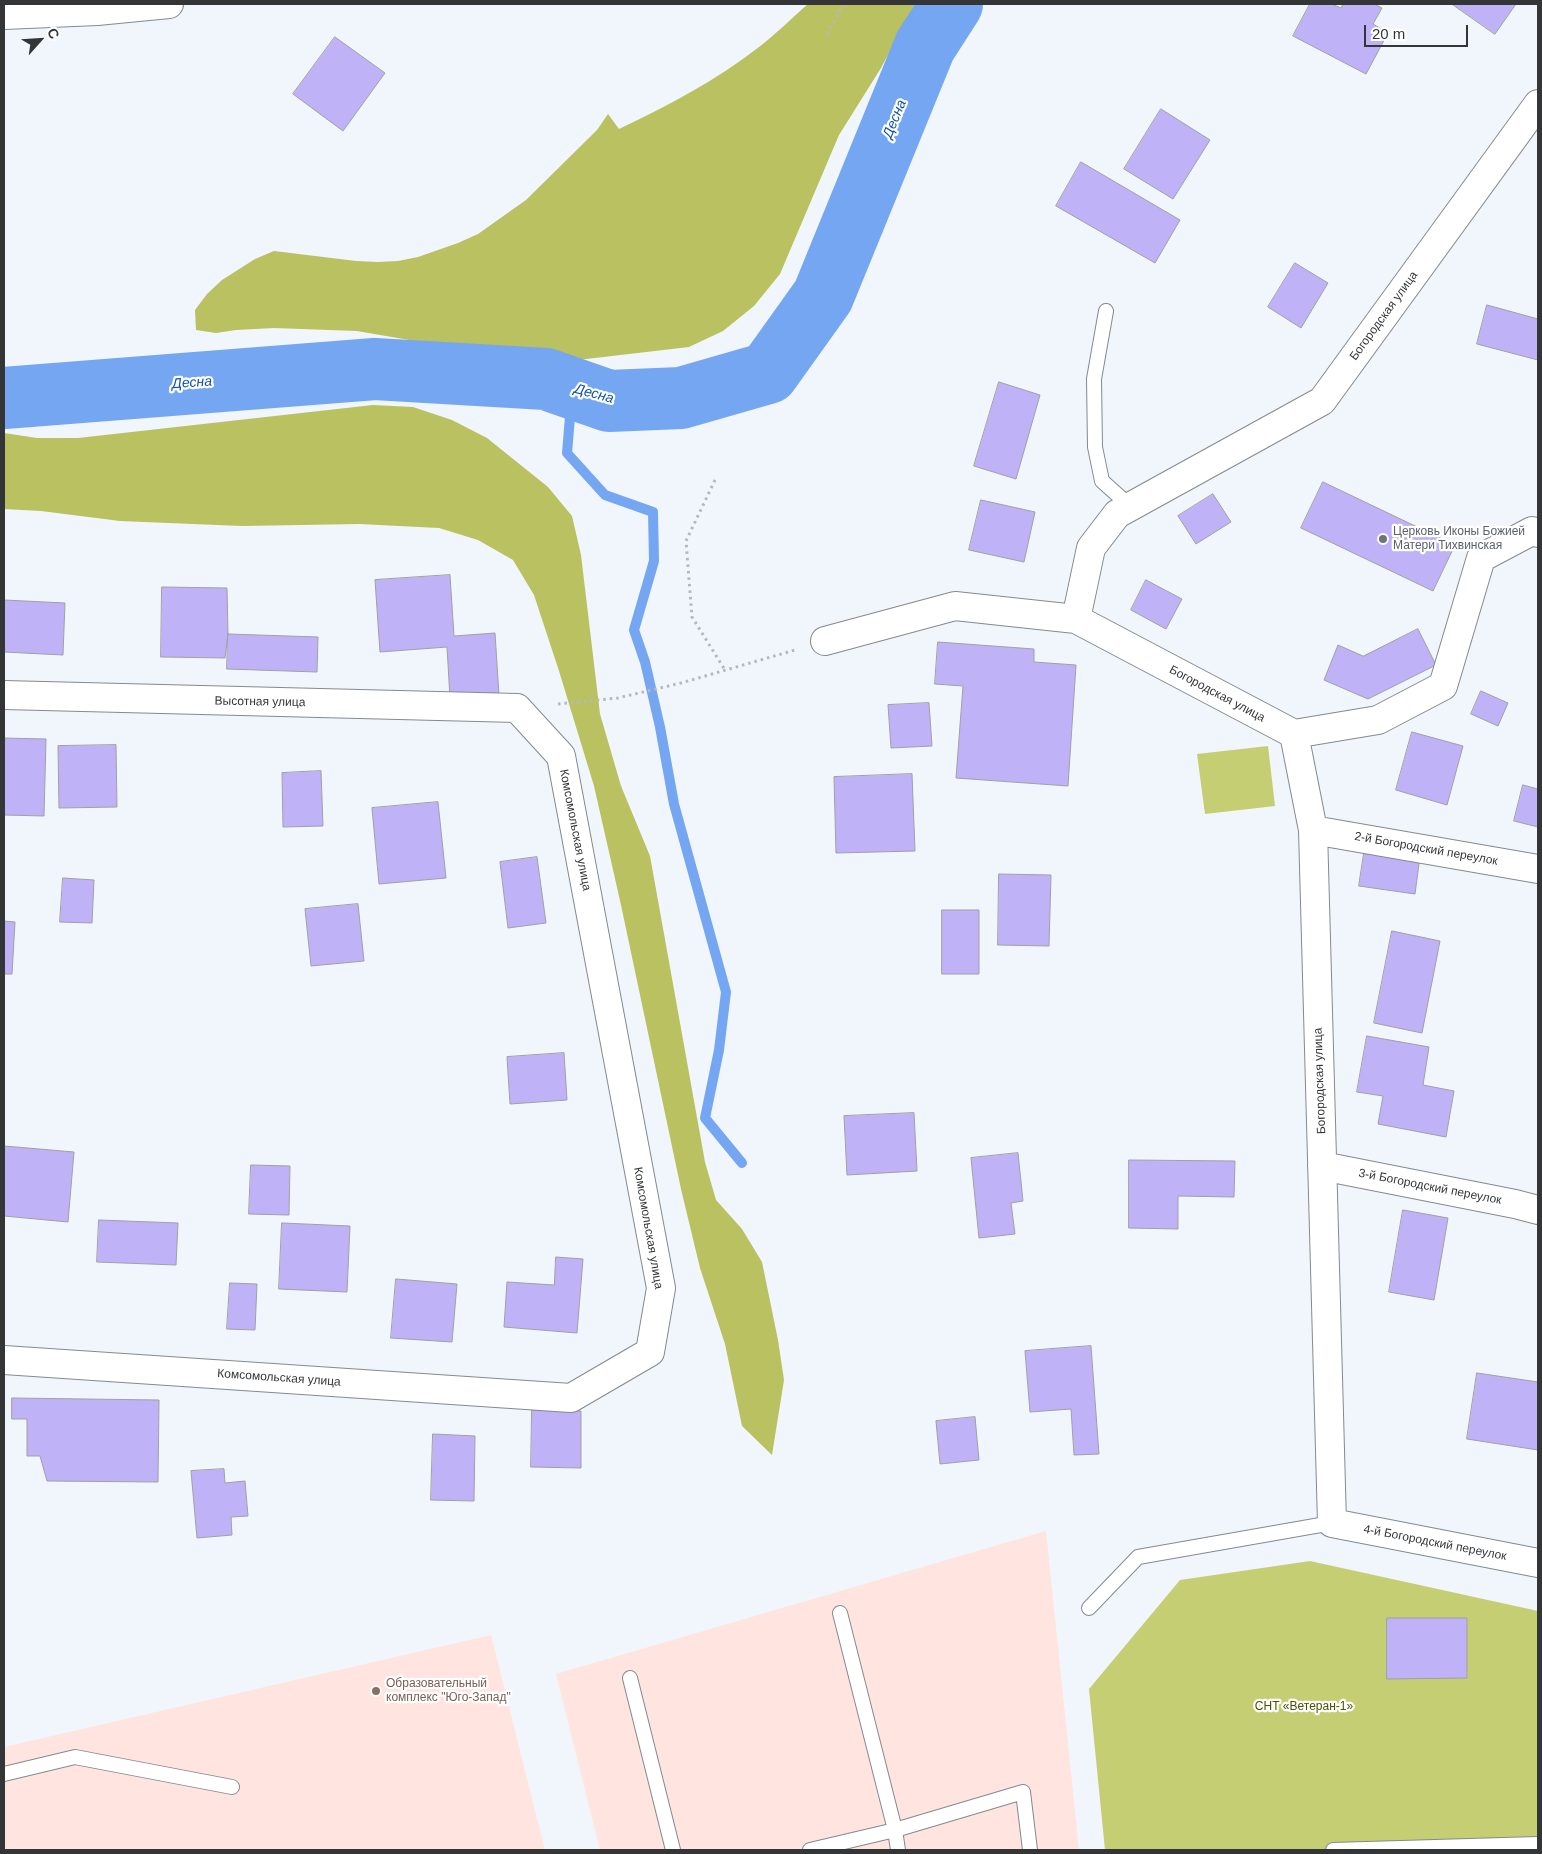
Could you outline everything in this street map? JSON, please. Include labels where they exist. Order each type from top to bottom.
[{"type":"street","points":[[4,15],[100,7],[169,4]]},
{"type":"street","name":"Богородская улица","points":[[1332,1523],[1313,830],[1294,734],[1076,619],[1092,548],[1117,514],[1322,401],[1538,104]]},
{"type":"street","points":[[1294,734],[1378,720],[1444,686],[1481,558],[1532,531],[1538,533]]},
{"type":"street","points":[[825,641],[955,606],[1076,619]]},
{"type":"street","name":"Высотная улица","points":[[4,695],[517,708]]},
{"type":"street","name":"Комсомольская улица","points":[[4,1360],[571,1398],[650,1352],[661,1288],[561,756],[517,708]]},
{"type":"street","name":"2-й Богородский переулок","points":[[1313,830],[1538,869]]},
{"type":"street","name":"3-й Богородский переулок","points":[[1322,1166],[1538,1210]]},
{"type":"street","name":"4-й Богородский переулок","points":[[1332,1523],[1538,1563]]},
{"type":"lane","points":[[1106,311],[1094,379],[1095,447],[1102,482],[1130,506]]},
{"type":"lane","points":[[1089,1608],[1138,1557],[1332,1523]]},
{"type":"lane","points":[[840,1613],[895,1830],[898,1850]]},
{"type":"lane","points":[[630,1678],[673,1850]]},
{"type":"lane","points":[[4,1774],[75,1757],[232,1787]]},
{"type":"lane","points":[[810,1850],[895,1830],[1023,1792],[1030,1850]]},
{"type":"lane","points":[[1334,1850],[1538,1844]]},
{"type":"path","points":[[827,34],[844,4]]},
{"type":"path","points":[[715,480],[686,541],[692,617],[725,670]]},
{"type":"path","points":[[517,708],[618,698],[681,683],[825,641]]},
{"type":"shaded area","points":[[1046,1531],[1079,1850],[600,1850],[556,1674]]},
{"type":"shaded area","name":"Образовательный комплекс \"Юго-Запад\"","points":[[491,1635],[545,1850],[4,1850],[4,1747]]},
{"type":"green space","points":[[808,4],[915,4],[881,68],[839,135],[780,274],[754,306],[723,331],[689,347],[552,363],[513,355],[473,351],[357,331],[274,328],[216,333],[196,330],[195,310],[207,294],[222,280],[255,259],[274,251],[356,261],[398,261],[418,257],[478,234],[526,200],[597,130],[608,114],[619,129],[673,102],[743,59],[772,37]]},
{"type":"green space","points":[[373,405],[413,407],[452,420],[487,438],[548,487],[572,516],[581,555],[600,714],[621,786],[650,856],[705,1162],[716,1200],[742,1229],[762,1262],[784,1380],[772,1455],[742,1426],[725,1344],[700,1268],[681,1189],[594,786],[534,595],[513,560],[478,540],[439,528],[359,524],[242,526],[120,521],[41,511],[4,509],[4,433],[37,438],[78,438]]},
{"type":"green space","points":[[1268,746],[1275,806],[1205,814],[1197,754]]},
{"type":"green space","name":"СНТ «Ветеран-1»","points":[[1310,1561],[1538,1611],[1538,1850],[1105,1850],[1089,1689],[1180,1580]]},
{"type":"building","points":[[1310,4],[1332,4],[1341,8],[1343,4],[1374,4],[1382,8],[1373,24],[1388,33],[1366,74],[1293,36]]},
{"type":"building","points":[[1452,4],[1516,4],[1495,34]]},
{"type":"building","points":[[335,37],[385,73],[343,131],[293,94]]},
{"type":"building","points":[[1161,109],[1210,140],[1173,199],[1124,169]]},
{"type":"building","points":[[1081,162],[1180,220],[1155,263],[1056,206]]},
{"type":"building","points":[[1295,263],[1328,283],[1301,328],[1268,307]]},
{"type":"building","points":[[1487,305],[1538,319],[1538,360],[1477,344]]},
{"type":"building","points":[[999,382],[1040,395],[1016,479],[974,466]]},
{"type":"building","points":[[1323,482],[1455,545],[1433,591],[1301,528]]},
{"type":"building","points":[[1213,494],[1231,522],[1196,544],[1178,516]]},
{"type":"building","points":[[981,500],[1035,512],[1024,562],[969,550]]},
{"type":"building","points":[[450,575],[454,636],[495,633],[499,695],[450,698],[447,647],[380,652],[375,580]]},
{"type":"building","points":[[1146,580],[1182,599],[1166,629],[1131,610]]},
{"type":"building","points":[[162,587],[227,588],[228,634],[225,658],[161,657]]},
{"type":"building","points":[[4,600],[65,603],[63,655],[4,652]]},
{"type":"building","points":[[1418,629],[1436,665],[1368,699],[1324,680],[1338,645],[1363,656]]},
{"type":"building","points":[[228,634],[318,637],[317,672],[227,669]]},
{"type":"building","points":[[938,642],[1034,649],[1034,662],[1076,665],[1068,786],[956,778],[963,686],[935,684]]},
{"type":"building","points":[[1481,691],[1508,703],[1498,726],[1471,714]]},
{"type":"building","points":[[929,703],[932,746],[891,748],[888,705]]},
{"type":"building","points":[[1412,732],[1463,746],[1447,805],[1396,790]]},
{"type":"building","points":[[4,738],[46,739],[44,816],[4,815]]},
{"type":"building","points":[[116,745],[117,807],[59,808],[58,746]]},
{"type":"building","points":[[321,771],[323,826],[283,827],[282,773]]},
{"type":"building","points":[[912,774],[915,851],[836,853],[834,777]]},
{"type":"building","points":[[1523,785],[1538,789],[1538,827],[1514,821]]},
{"type":"building","points":[[438,802],[446,878],[379,884],[372,808]]},
{"type":"building","points":[[1365,847],[1420,856],[1415,894],[1359,886]]},
{"type":"building","points":[[537,857],[546,923],[508,928],[500,862]]},
{"type":"building","points":[[999,874],[1051,875],[1049,946],[998,945]]},
{"type":"building","points":[[63,878],[94,880],[92,923],[60,922]]},
{"type":"building","points":[[358,904],[364,961],[311,966],[305,909]]},
{"type":"building","points":[[942,910],[979,910],[979,974],[942,974]]},
{"type":"building","points":[[4,921],[15,922],[12,974],[4,974]]},
{"type":"building","points":[[1392,931],[1440,941],[1422,1033],[1374,1023]]},
{"type":"building","points":[[1367,1036],[1429,1047],[1423,1085],[1454,1091],[1446,1137],[1378,1124],[1383,1096],[1357,1092]]},
{"type":"building","points":[[564,1053],[567,1100],[510,1104],[507,1057]]},
{"type":"building","points":[[914,1113],[917,1171],[847,1175],[844,1116]]},
{"type":"building","points":[[4,1146],[74,1152],[68,1222],[4,1216]]},
{"type":"building","points":[[1018,1153],[1023,1201],[1011,1203],[1015,1234],[979,1238],[971,1158]]},
{"type":"building","points":[[1129,1160],[1235,1161],[1234,1197],[1178,1196],[1178,1229],[1129,1228]]},
{"type":"building","points":[[251,1165],[290,1166],[289,1215],[249,1214]]},
{"type":"building","points":[[1403,1210],[1448,1218],[1434,1300],[1389,1292]]},
{"type":"building","points":[[99,1220],[178,1223],[176,1265],[97,1262]]},
{"type":"building","points":[[282,1223],[350,1226],[347,1292],[279,1289]]},
{"type":"building","points":[[556,1257],[583,1259],[577,1333],[504,1327],[507,1282],[554,1285]]},
{"type":"building","points":[[396,1279],[457,1284],[452,1342],[391,1338]]},
{"type":"building","points":[[230,1283],[257,1284],[255,1330],[227,1329]]},
{"type":"building","points":[[1091,1346],[1099,1454],[1074,1455],[1071,1409],[1030,1412],[1025,1351]]},
{"type":"building","points":[[1477,1373],[1538,1382],[1538,1450],[1467,1439]]},
{"type":"building","points":[[12,1398],[159,1400],[158,1482],[47,1481],[40,1456],[27,1456],[27,1419],[12,1419]]},
{"type":"building","points":[[532,1410],[581,1411],[581,1468],[531,1467]]},
{"type":"building","points":[[975,1417],[979,1460],[940,1464],[936,1421]]},
{"type":"building","points":[[433,1434],[475,1436],[474,1501],[431,1500]]},
{"type":"building","points":[[224,1469],[225,1483],[245,1481],[248,1516],[231,1517],[232,1535],[197,1538],[191,1471]]},
{"type":"building","points":[[1387,1618],[1467,1618],[1467,1678],[1387,1679]]},
{"type":"waterway","name":"Десна","points":[[4,398],[375,369],[546,379],[609,401],[681,398],[768,373],[823,296],[925,46],[952,4]]},
{"type":"waterway","points":[[576,390],[571,405],[567,453],[605,495],[653,512],[654,561],[634,630],[645,662],[660,727],[674,804],[726,992],[719,1050],[705,1118],[742,1163]]},
{"type":"place","name":"Церковь Иконы Божией Матери Тихвинская","points":[[1383,539]]},
{"type":"place","name":"Образовательный комплекс \"Юго-Запад\"","points":[[376,1691]]}]
